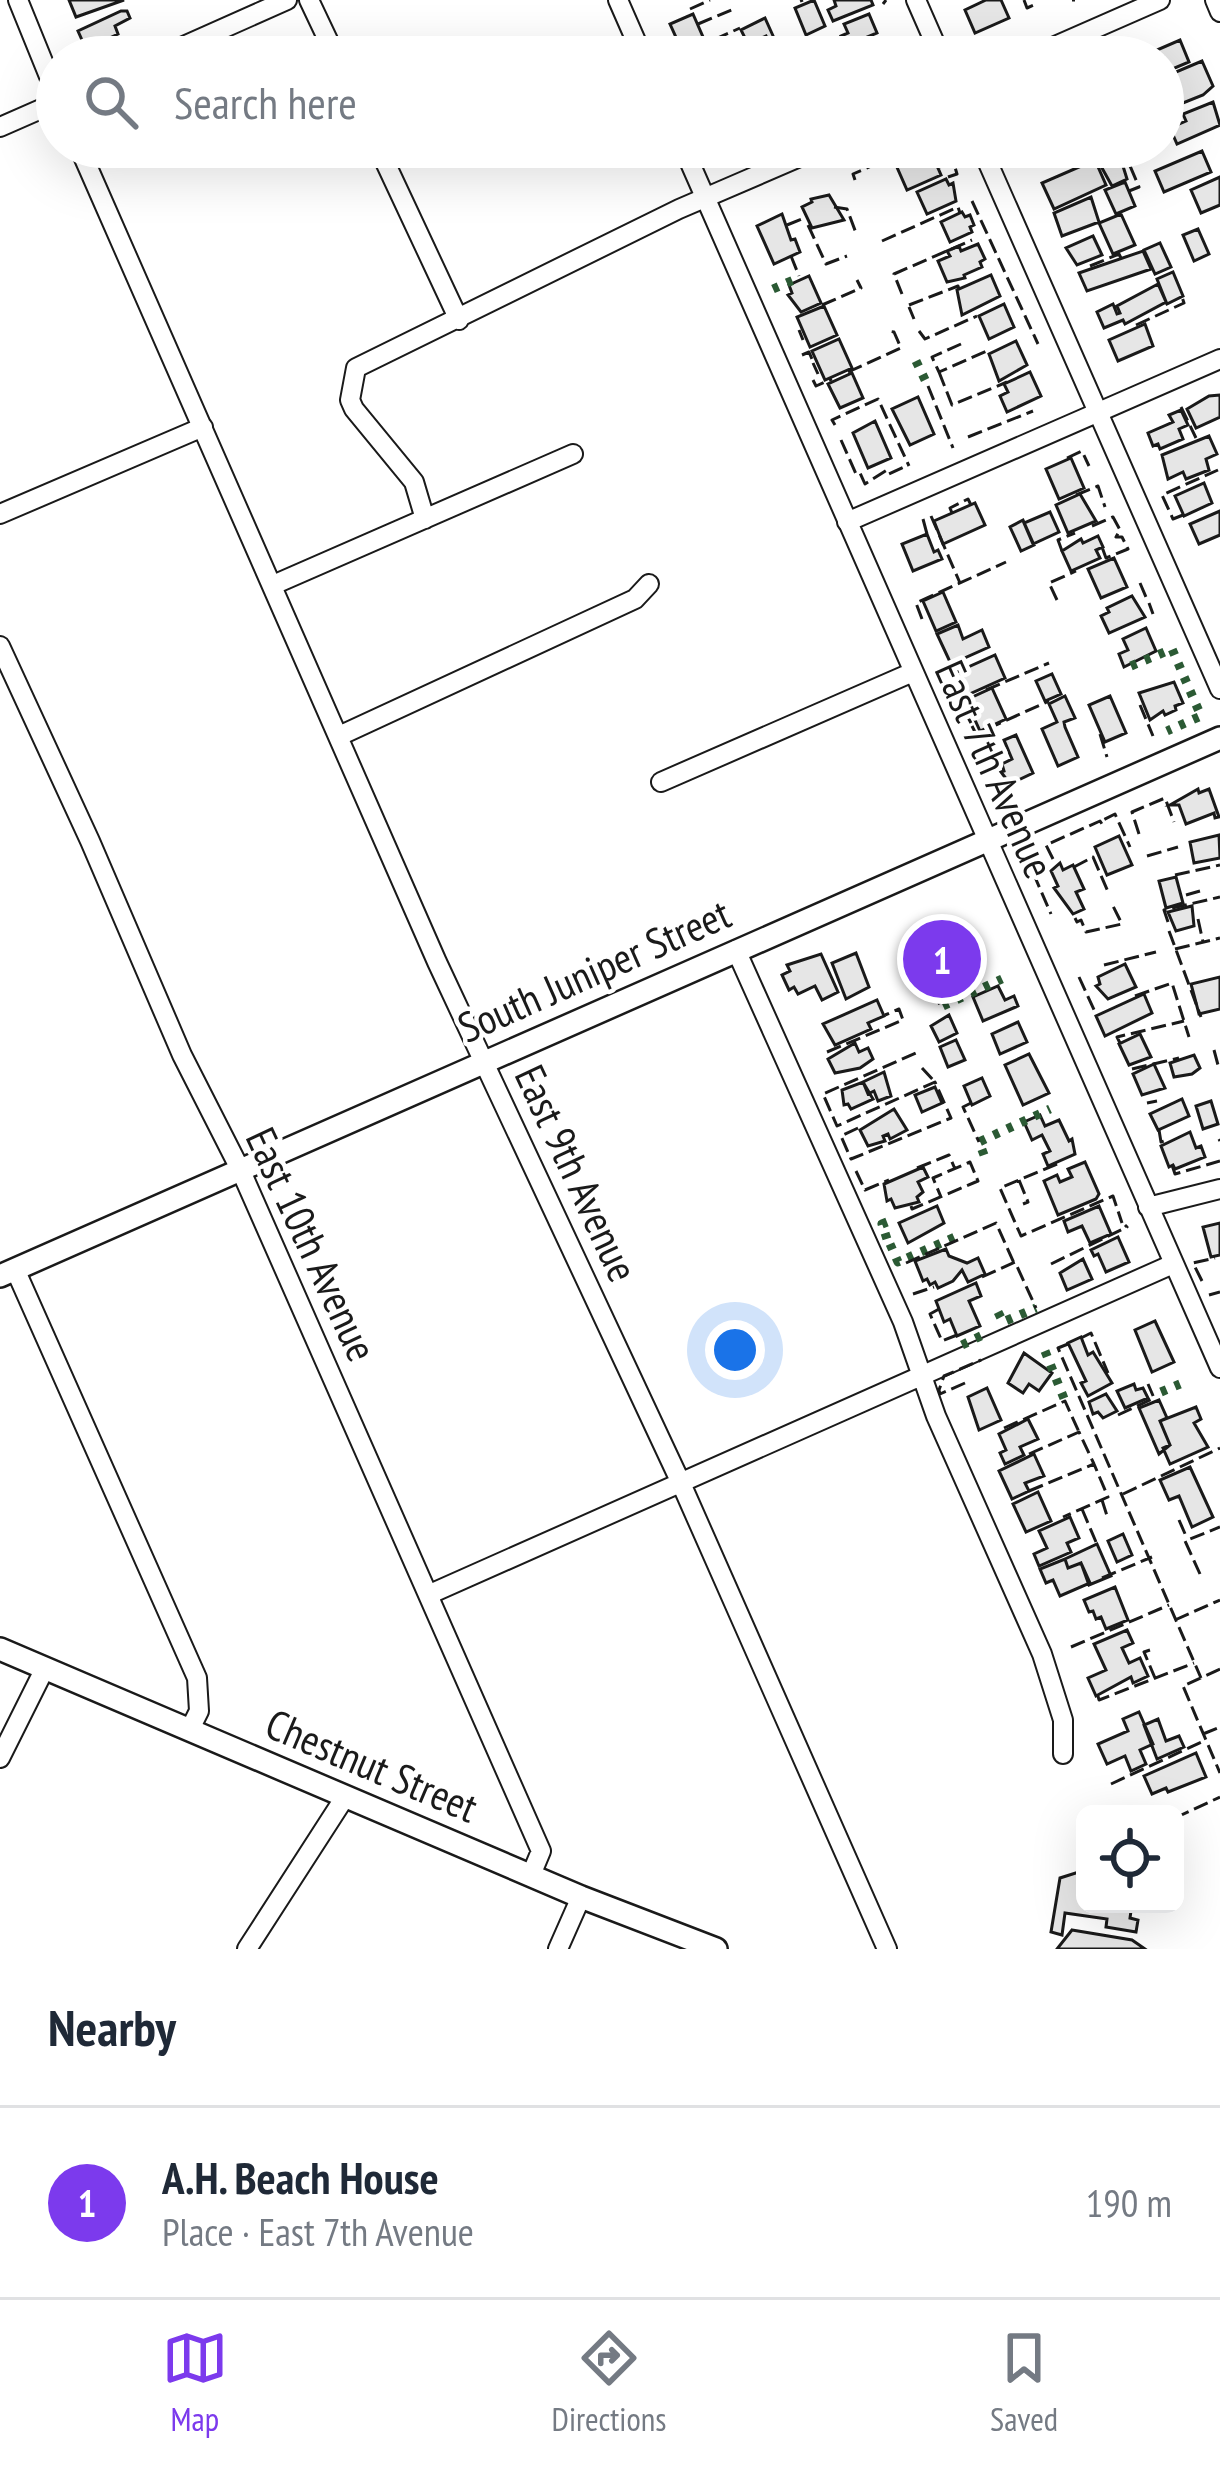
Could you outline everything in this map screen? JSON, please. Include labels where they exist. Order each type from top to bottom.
[{"type":"main road","name":"South Juniper Street","points":[[8,1272],[1220,737]]},
{"type":"main road","name":"Chestnut Street","points":[[0,1649],[581,1897],[716,1949]]},
{"type":"street","points":[[18,0],[36,46]]},
{"type":"street","points":[[206,36],[287,0]]},
{"type":"street","points":[[309,0],[326,36]]},
{"type":"street","points":[[617,0],[633,36]]},
{"type":"street","points":[[916,0],[932,36]]},
{"type":"street","points":[[1078,36],[1160,0]]},
{"type":"street","points":[[1215,0],[1220,12]]},
{"type":"street","points":[[0,127],[36,109]]},
{"type":"street","name":"East 9th Avenue","points":[[89,168],[437,962],[680,1480],[887,1949]]},
{"type":"street","points":[[388,168],[459,320]]},
{"type":"street","name":"East 7th Avenue","points":[[691,168],[1220,1368]]},
{"type":"street","points":[[425,519],[413,482],[354,409],[351,385],[356,368],[775,168]]},
{"type":"street","points":[[990,168],[1220,689]]},
{"type":"street","points":[[847,522],[1220,358]]},
{"type":"street","points":[[0,514],[202,427]]},
{"type":"street","points":[[273,585],[573,454]]},
{"type":"street","points":[[339,736],[635,599],[649,584]]},
{"type":"street","name":"East 10th Avenue","points":[[0,646],[182,1055],[241,1172],[542,1850],[531,1876]]},
{"type":"street","points":[[661,782],[913,672]]},
{"type":"street","points":[[736,950],[903,1322],[951,1452],[1042,1654],[1063,1720],[1063,1754]]},
{"type":"street","points":[[1148,1207],[1220,1189]]},
{"type":"street","points":[[430,1594],[1173,1264]]},
{"type":"street","points":[[8,1272],[197,1678],[199,1712],[190,1729]]},
{"type":"street","points":[[0,1758],[45,1668]]},
{"type":"street","points":[[247,1949],[345,1798]]},
{"type":"street","points":[[558,1949],[581,1897]]},
{"type":"building","points":[[69,0],[124,0],[76,17]]},
{"type":"building","points":[[814,0],[825,26],[806,35],[795,8]]},
{"type":"building","points":[[834,0],[871,0],[873,5],[833,21],[828,10],[836,6]]},
{"type":"building","points":[[986,0],[1001,0],[1009,18],[975,33],[965,10]]},
{"type":"building","points":[[121,11],[127,11],[130,18],[115,26],[118,34],[114,36],[80,36],[78,31]]},
{"type":"building","points":[[693,14],[703,36],[675,36],[670,24]]},
{"type":"building","points":[[869,14],[877,33],[841,36],[848,33],[844,24]]},
{"type":"building","points":[[765,18],[773,36],[744,36],[741,30]]},
{"type":"building","points":[[1202,61],[1213,86],[1184,103],[1184,69]]},
{"type":"building","points":[[1213,102],[1220,125],[1184,141],[1184,114]]},
{"type":"building","points":[[1202,151],[1211,172],[1164,192],[1155,171],[1184,168],[1184,159]]},
{"type":"building","points":[[897,168],[938,168],[941,175],[907,190]]},
{"type":"building","points":[[1077,168],[1099,168],[1106,185],[1054,209],[1042,183]]},
{"type":"building","points":[[1102,168],[1124,168],[1127,179],[1112,186]]},
{"type":"building","points":[[1220,177],[1220,205],[1201,213],[1191,190]]},
{"type":"building","points":[[946,179],[949,185],[953,183],[956,201],[927,214],[917,192]]},
{"type":"building","points":[[1125,182],[1135,206],[1116,214],[1105,190]]},
{"type":"building","points":[[829,195],[844,220],[812,228],[802,207],[811,199]]},
{"type":"building","points":[[1091,197],[1099,222],[1062,236],[1054,213]]},
{"type":"building","points":[[962,212],[965,217],[970,215],[972,232],[950,242],[941,222]]},
{"type":"building","points":[[782,214],[800,252],[774,264],[757,226]]},
{"type":"building","points":[[1121,214],[1135,245],[1113,254],[1099,223]]},
{"type":"building","points":[[1198,229],[1209,254],[1194,261],[1183,235]]},
{"type":"building","points":[[1093,236],[1102,255],[1077,265],[1066,248]]},
{"type":"building","points":[[1160,243],[1171,267],[1155,274],[1144,250]]},
{"type":"building","points":[[978,244],[985,259],[980,262],[982,267],[947,282],[938,261],[950,256],[947,251]]},
{"type":"building","points":[[1143,251],[1151,269],[1087,291],[1079,273]]},
{"type":"building","points":[[1173,272],[1183,296],[1167,304],[1157,279]]},
{"type":"building","points":[[991,275],[1000,296],[962,315],[957,290]]},
{"type":"building","points":[[809,276],[821,303],[801,312],[788,295],[792,293],[789,285]]},
{"type":"building","points":[[1158,284],[1166,302],[1125,324],[1123,320],[1104,328],[1097,312],[1113,304],[1120,313],[1117,306]]},
{"type":"building","points":[[1004,304],[1014,327],[989,339],[979,316]]},
{"type":"building","points":[[824,306],[837,335],[810,347],[797,317]]},
{"type":"building","points":[[1145,324],[1153,346],[1118,361],[1109,340]]},
{"type":"building","points":[[839,339],[852,368],[825,380],[812,351]]},
{"type":"building","points":[[1016,341],[1027,365],[999,381],[989,354]]},
{"type":"building","points":[[1030,372],[1041,396],[1007,412],[1000,396],[1008,392],[1004,384]]},
{"type":"building","points":[[852,373],[863,398],[840,408],[828,384]]},
{"type":"building","points":[[1220,395],[1220,417],[1196,428],[1187,409]]},
{"type":"building","points":[[918,397],[934,434],[910,445],[892,409]]},
{"type":"building","points":[[1181,410],[1188,425],[1179,429],[1183,439],[1160,449],[1158,444],[1153,446],[1148,433],[1173,422],[1169,415]]},
{"type":"building","points":[[875,421],[891,458],[868,468],[853,433]]},
{"type":"building","points":[[1209,436],[1217,454],[1206,459],[1209,470],[1186,479],[1183,472],[1168,479],[1162,455]]},
{"type":"building","points":[[1071,458],[1084,488],[1059,499],[1046,469]]},
{"type":"building","points":[[1204,483],[1212,503],[1184,516],[1175,496]]},
{"type":"building","points":[[1080,494],[1096,521],[1068,533],[1056,505]]},
{"type":"building","points":[[975,503],[985,525],[943,544],[934,521]]},
{"type":"building","points":[[1220,511],[1220,535],[1199,544],[1190,524]]},
{"type":"building","points":[[1050,512],[1059,532],[1033,544],[1024,523]]},
{"type":"building","points":[[1023,520],[1034,545],[1021,551],[1010,527]]},
{"type":"building","points":[[927,534],[942,559],[913,571],[902,544]]},
{"type":"building","points":[[1098,536],[1103,547],[1096,550],[1100,558],[1071,571],[1062,551],[1081,539],[1083,543]]},
{"type":"building","points":[[1114,558],[1127,587],[1101,598],[1088,569]]},
{"type":"building","points":[[943,592],[956,622],[936,631],[923,601]]},
{"type":"building","points":[[1132,596],[1145,617],[1109,633],[1101,616]]},
{"type":"building","points":[[958,625],[963,639],[982,630],[989,647],[951,664],[937,634]]},
{"type":"building","points":[[1146,628],[1156,651],[1124,667],[1119,654],[1128,650],[1123,639]]},
{"type":"building","points":[[995,655],[1005,678],[965,696],[955,673]]},
{"type":"building","points":[[1052,674],[1061,694],[1045,701],[1036,681]]},
{"type":"building","points":[[1174,682],[1183,703],[1150,720],[1139,693]]},
{"type":"building","points":[[992,688],[1006,719],[980,731],[966,700]]},
{"type":"building","points":[[1065,696],[1075,718],[1064,722],[1065,727],[1078,757],[1058,766],[1042,729],[1057,722],[1049,704]]},
{"type":"building","points":[[1110,696],[1126,733],[1105,742],[1089,705]]},
{"type":"building","points":[[1016,735],[1033,773],[1010,784],[1001,772],[1002,764],[1012,759],[1004,740]]},
{"type":"building","points":[[1198,789],[1199,793],[1209,789],[1219,817],[1214,813],[1186,824],[1179,805],[1170,805]]},
{"type":"building","points":[[1219,835],[1220,858],[1194,863],[1190,842]]},
{"type":"building","points":[[1119,836],[1132,865],[1107,875],[1095,847]]},
{"type":"building","points":[[1060,863],[1063,870],[1073,865],[1084,889],[1076,892],[1084,909],[1073,914],[1054,888],[1058,886],[1051,871]]},
{"type":"building","points":[[1176,877],[1183,903],[1166,908],[1159,881]]},
{"type":"building","points":[[1192,906],[1194,926],[1176,931],[1168,912]]},
{"type":"building","points":[[937,925],[940,930],[951,928],[951,936],[957,933],[962,946],[956,948],[965,969],[950,976],[958,994],[939,1003],[928,978],[936,975],[918,935]]},
{"type":"building","points":[[856,953],[869,987],[846,999],[832,963]]},
{"type":"building","points":[[821,954],[838,992],[822,1000],[815,986],[798,994],[794,987],[789,990],[782,975],[790,971],[787,965]]},
{"type":"building","points":[[1125,964],[1136,987],[1108,999],[1096,986],[1098,977]]},
{"type":"building","points":[[1220,977],[1220,1009],[1199,1014],[1191,984]]},
{"type":"building","points":[[998,986],[1005,1000],[1014,996],[1018,1006],[983,1021],[973,997]]},
{"type":"building","points":[[1144,994],[1152,1013],[1105,1036],[1096,1016]]},
{"type":"building","points":[[877,1000],[884,1016],[868,1023],[871,1029],[835,1045],[823,1024]]},
{"type":"building","points":[[949,1015],[957,1033],[939,1042],[931,1026]]},
{"type":"building","points":[[1018,1022],[1027,1042],[1000,1054],[992,1034]]},
{"type":"building","points":[[1140,1034],[1151,1057],[1129,1065],[1119,1044]]},
{"type":"building","points":[[956,1040],[965,1060],[948,1067],[940,1047]]},
{"type":"building","points":[[855,1043],[859,1052],[868,1048],[873,1059],[860,1068],[835,1073],[828,1059]]},
{"type":"building","points":[[1029,1054],[1049,1093],[1023,1105],[1005,1065]]},
{"type":"building","points":[[1194,1055],[1200,1068],[1174,1077],[1170,1063]]},
{"type":"building","points":[[1154,1064],[1165,1088],[1142,1095],[1133,1074]]},
{"type":"building","points":[[884,1072],[891,1096],[878,1101],[863,1082]]},
{"type":"building","points":[[982,1078],[990,1096],[972,1105],[964,1086]]},
{"type":"building","points":[[863,1082],[873,1099],[851,1109],[844,1105],[842,1090]]},
{"type":"building","points":[[935,1087],[942,1103],[922,1112],[915,1095]]},
{"type":"building","points":[[1182,1099],[1189,1116],[1158,1130],[1150,1114]]},
{"type":"building","points":[[1211,1101],[1218,1124],[1203,1129],[1196,1106]]},
{"type":"building","points":[[894,1109],[907,1130],[868,1146],[860,1130]]},
{"type":"building","points":[[1040,1115],[1045,1126],[1059,1120],[1069,1141],[1072,1139],[1075,1154],[1048,1166],[1043,1154],[1050,1151],[1042,1135],[1032,1140],[1024,1122]]},
{"type":"building","points":[[1190,1132],[1205,1157],[1169,1167],[1161,1146]]},
{"type":"building","points":[[1085,1162],[1099,1194],[1058,1215],[1044,1181],[1057,1175],[1060,1182],[1072,1177],[1068,1169]]},
{"type":"building","points":[[923,1167],[928,1177],[918,1182],[923,1192],[917,1197],[919,1202],[895,1208],[891,1199],[887,1201],[884,1184]]},
{"type":"building","points":[[937,1206],[944,1223],[908,1243],[899,1223]]},
{"type":"building","points":[[1099,1206],[1111,1234],[1090,1243],[1082,1226],[1068,1232],[1064,1221]]},
{"type":"building","points":[[1220,1223],[1220,1255],[1211,1257],[1203,1227]]},
{"type":"building","points":[[1118,1237],[1129,1262],[1106,1272],[1091,1250]]},
{"type":"building","points":[[946,1249],[949,1256],[967,1263],[978,1258],[985,1274],[968,1282],[962,1270],[938,1288],[935,1282],[923,1281],[915,1261]]},
{"type":"building","points":[[1083,1259],[1092,1279],[1067,1290],[1060,1273]]},
{"type":"building","points":[[976,1283],[981,1296],[969,1301],[980,1326],[957,1336],[950,1319],[944,1322],[936,1301]]},
{"type":"building","points":[[1155,1321],[1174,1362],[1152,1372],[1135,1330]]},
{"type":"building","points":[[1081,1337],[1088,1355],[1093,1352],[1112,1383],[1088,1396],[1068,1343]]},
{"type":"building","points":[[1024,1353],[1052,1373],[1039,1391],[1029,1384],[1023,1393],[1008,1383]]},
{"type":"building","points":[[1134,1384],[1148,1398],[1125,1408],[1117,1391]]},
{"type":"building","points":[[987,1388],[1001,1420],[979,1430],[968,1397]]},
{"type":"building","points":[[1106,1394],[1117,1411],[1103,1418],[1098,1412],[1093,1414],[1089,1402]]},
{"type":"building","points":[[1159,1400],[1167,1418],[1160,1421],[1170,1445],[1159,1454],[1139,1408]]},
{"type":"building","points":[[1196,1407],[1201,1419],[1194,1423],[1208,1447],[1170,1464],[1163,1448],[1170,1445],[1160,1421]]},
{"type":"building","points":[[1028,1419],[1038,1439],[1020,1447],[1024,1455],[1005,1464],[1000,1453],[1006,1450],[999,1434]]},
{"type":"building","points":[[1034,1454],[1044,1476],[1025,1483],[1029,1491],[1012,1499],[999,1471]]},
{"type":"building","points":[[1190,1467],[1213,1517],[1192,1527],[1179,1496],[1169,1500],[1160,1480]]},
{"type":"building","points":[[1038,1492],[1051,1521],[1026,1532],[1013,1504]]},
{"type":"building","points":[[1070,1517],[1079,1538],[1067,1543],[1071,1552],[1039,1566],[1034,1554],[1047,1548],[1039,1531]]},
{"type":"building","points":[[1123,1534],[1132,1555],[1117,1562],[1108,1541]]},
{"type":"building","points":[[1097,1544],[1111,1576],[1089,1585],[1081,1563],[1068,1568],[1065,1559]]},
{"type":"building","points":[[1065,1559],[1068,1568],[1081,1563],[1090,1583],[1060,1596],[1053,1580],[1046,1583],[1040,1569]]},
{"type":"building","points":[[1115,1587],[1128,1620],[1106,1629],[1084,1600]]},
{"type":"building","points":[[1127,1630],[1133,1643],[1122,1648],[1129,1663],[1140,1658],[1148,1676],[1133,1683],[1131,1677],[1096,1696],[1088,1678],[1106,1670],[1094,1644]]},
{"type":"building","points":[[1139,1712],[1153,1744],[1140,1750],[1146,1764],[1131,1771],[1125,1756],[1107,1764],[1098,1744],[1128,1731],[1123,1719]]},
{"type":"building","points":[[1158,1719],[1166,1741],[1179,1736],[1184,1747],[1157,1759],[1144,1725]]},
{"type":"building","points":[[1196,1753],[1206,1777],[1152,1794],[1144,1776]]},
{"type":"building","points":[[1076,1873],[1076,1913],[1131,1913],[1130,1918],[1138,1920],[1136,1932],[1106,1927],[1107,1919],[1065,1913],[1062,1935],[1051,1932],[1060,1878]]},
{"type":"building","points":[[1072,1930],[1132,1940],[1145,1949],[1057,1949]]},
{"type":"hedge","points":[[773,289],[798,278]]},
{"type":"hedge","points":[[916,361],[928,386]]},
{"type":"hedge","points":[[1131,666],[1172,649],[1201,716],[1167,731]]},
{"type":"hedge","points":[[943,1006],[1002,979]]},
{"type":"hedge","points":[[984,1155],[979,1142],[1050,1109]]},
{"type":"hedge","points":[[887,1222],[882,1224],[887,1239]]},
{"type":"hedge","points":[[890,1244],[898,1262],[962,1234]]},
{"type":"hedge","points":[[998,1312],[1003,1322],[1036,1308]]},
{"type":"hedge","points":[[962,1345],[987,1333]]},
{"type":"hedge","points":[[1045,1351],[1065,1401]]},
{"type":"hedge","points":[[1161,1392],[1180,1384]]},
{"type":"fence","points":[[690,9],[710,0]]},
{"type":"fence","points":[[883,4],[886,0]]},
{"type":"fence","points":[[1024,0],[1027,8],[1034,5]]},
{"type":"fence","points":[[698,24],[734,9]]},
{"type":"fence","points":[[722,36],[740,28]]},
{"type":"fence","points":[[855,180],[853,174],[867,168]]},
{"type":"fence","points":[[948,177],[957,174],[955,168]]},
{"type":"fence","points":[[1129,191],[1139,187],[1131,168]]},
{"type":"fence","points":[[972,201],[1038,344]]},
{"type":"fence","points":[[834,207],[847,209],[856,233]]},
{"type":"fence","points":[[882,241],[958,207],[960,213]]},
{"type":"fence","points":[[787,225],[807,217]]},
{"type":"fence","points":[[808,225],[826,264],[847,256]]},
{"type":"fence","points":[[902,294],[894,274],[972,240]]},
{"type":"fence","points":[[1090,266],[1119,254],[1121,258]]},
{"type":"fence","points":[[791,256],[799,276]]},
{"type":"fence","points":[[822,305],[861,288],[857,280]]},
{"type":"fence","points":[[909,305],[959,289]]},
{"type":"fence","points":[[1136,325],[1184,303],[1182,297]]},
{"type":"fence","points":[[909,307],[914,319]]},
{"type":"fence","points":[[919,331],[925,339],[977,316]]},
{"type":"fence","points":[[799,330],[803,340]]},
{"type":"fence","points":[[848,372],[901,348],[894,332],[888,331]]},
{"type":"fence","points":[[961,344],[932,357],[939,372],[989,350]]},
{"type":"fence","points":[[802,355],[809,352],[812,359]]},
{"type":"fence","points":[[813,363],[818,374]]},
{"type":"fence","points":[[939,372],[952,405],[1007,382]]},
{"type":"fence","points":[[813,380],[816,386],[832,379]]},
{"type":"fence","points":[[928,386],[953,448]]},
{"type":"fence","points":[[835,425],[832,420],[878,399],[909,466]]},
{"type":"fence","points":[[1181,407],[1196,438]]},
{"type":"fence","points":[[968,437],[1033,411]]},
{"type":"fence","points":[[841,440],[865,484],[887,470],[889,474],[908,465]]},
{"type":"fence","points":[[1067,458],[1082,451],[1089,466]]},
{"type":"fence","points":[[1183,515],[1173,519],[1162,495],[1218,470]]},
{"type":"fence","points":[[1076,495],[1098,486],[1105,507]]},
{"type":"fence","points":[[952,513],[950,508],[968,499],[971,505]]},
{"type":"fence","points":[[931,516],[960,583]]},
{"type":"fence","points":[[1092,526],[1113,517],[1120,530],[1116,537],[1122,537],[1128,549],[1106,558],[1102,547]]},
{"type":"fence","points":[[923,519],[927,534]]},
{"type":"fence","points":[[1062,551],[1058,540],[1075,533]]},
{"type":"fence","points":[[922,619],[916,603],[1006,562]]},
{"type":"fence","points":[[1057,600],[1049,583],[1076,571]]},
{"type":"fence","points":[[1140,583],[1146,597]]},
{"type":"fence","points":[[1149,603],[1153,614]]},
{"type":"fence","points":[[986,690],[1049,663]]},
{"type":"fence","points":[[972,726],[976,734],[1049,701]]},
{"type":"fence","points":[[1140,705],[1153,736]]},
{"type":"fence","points":[[965,712],[971,723]]},
{"type":"fence","points":[[1100,734],[1107,757]]},
{"type":"fence","points":[[1139,834],[1132,812],[1165,798],[1174,822]]},
{"type":"fence","points":[[1053,859],[1046,845],[1102,824],[1115,814],[1130,847]]},
{"type":"fence","points":[[1147,856],[1178,847]]},
{"type":"fence","points":[[1025,854],[1051,914]]},
{"type":"fence","points":[[1074,867],[1093,857],[1109,894]]},
{"type":"fence","points":[[1175,875],[1220,865]]},
{"type":"fence","points":[[1186,895],[1200,891]]},
{"type":"fence","points":[[1168,922],[1164,910],[1220,897]]},
{"type":"fence","points":[[1075,918],[1086,932],[1122,924],[1112,904]]},
{"type":"fence","points":[[1198,919],[1203,942]]},
{"type":"fence","points":[[1169,931],[1201,1017]]},
{"type":"fence","points":[[1175,949],[1220,938]]},
{"type":"fence","points":[[1104,965],[1156,952]]},
{"type":"fence","points":[[1079,977],[1095,1012]]},
{"type":"fence","points":[[1135,996],[1172,983],[1189,1037]]},
{"type":"fence","points":[[827,1052],[903,1020],[899,1009],[885,1015]]},
{"type":"fence","points":[[1120,1043],[1117,1037],[1184,1021]]},
{"type":"fence","points":[[1214,1050],[1218,1065]]},
{"type":"fence","points":[[858,1128],[841,1136],[851,1159],[951,1118],[935,1082],[837,1126],[823,1094],[918,1052]]},
{"type":"fence","points":[[1132,1069],[1179,1058]]},
{"type":"fence","points":[[922,1068],[935,1082]]},
{"type":"fence","points":[[1147,1103],[1157,1101]]},
{"type":"fence","points":[[971,1103],[963,1107],[979,1142]]},
{"type":"fence","points":[[1159,1130],[1164,1141]]},
{"type":"fence","points":[[917,1168],[949,1155],[955,1169]]},
{"type":"fence","points":[[1172,1165],[1175,1174],[1220,1161]]},
{"type":"fence","points":[[911,1206],[912,1209],[978,1181],[970,1162],[933,1178],[941,1197]]},
{"type":"fence","points":[[1057,1164],[1000,1188],[1021,1236],[1113,1196],[1122,1223]]},
{"type":"fence","points":[[856,1171],[865,1190],[889,1180]]},
{"type":"fence","points":[[1019,1180],[1028,1202],[1023,1204]]},
{"type":"fence","points":[[906,1263],[996,1223],[1014,1263]]},
{"type":"fence","points":[[1051,1264],[1125,1225]]},
{"type":"fence","points":[[1202,1281],[1193,1263],[1215,1258]]},
{"type":"fence","points":[[982,1277],[1015,1262],[1036,1308]]},
{"type":"fence","points":[[913,1294],[934,1287]]},
{"type":"fence","points":[[1209,1295],[1220,1292]]},
{"type":"fence","points":[[939,1309],[930,1314],[942,1341],[957,1335]]},
{"type":"fence","points":[[1081,1338],[1091,1333],[1108,1373]]},
{"type":"fence","points":[[1068,1344],[1058,1348],[1201,1678]]},
{"type":"fence","points":[[965,1383],[940,1394],[944,1376],[981,1360]]},
{"type":"fence","points":[[1118,1415],[1154,1398],[1148,1384]]},
{"type":"fence","points":[[1004,1428],[1065,1401],[1079,1432]]},
{"type":"fence","points":[[1029,1454],[1079,1432],[1094,1464]]},
{"type":"fence","points":[[1123,1494],[1220,1448]]},
{"type":"fence","points":[[1029,1491],[1094,1464],[1108,1497],[1063,1517]]},
{"type":"fence","points":[[1102,1500],[1108,1519]]},
{"type":"fence","points":[[1082,1509],[1096,1542]]},
{"type":"fence","points":[[1179,1520],[1186,1536]]},
{"type":"fence","points":[[1200,1574],[1185,1541],[1220,1527]]},
{"type":"fence","points":[[1102,1578],[1152,1557]]},
{"type":"fence","points":[[1175,1620],[1220,1600]]},
{"type":"fence","points":[[1071,1647],[1169,1605]]},
{"type":"fence","points":[[1150,1650],[1144,1652],[1155,1678]]},
{"type":"fence","points":[[1098,1696],[1099,1700],[1194,1663]]},
{"type":"fence","points":[[1220,1669],[1183,1686],[1220,1773]]},
{"type":"fence","points":[[1203,1734],[1220,1727]]},
{"type":"fence","points":[[1111,1784],[1206,1740]]},
{"type":"fence","points":[[1184,1814],[1220,1797]]},
{"type":"place","name":"A.H. Beach House","points":[[942,959]]}]
